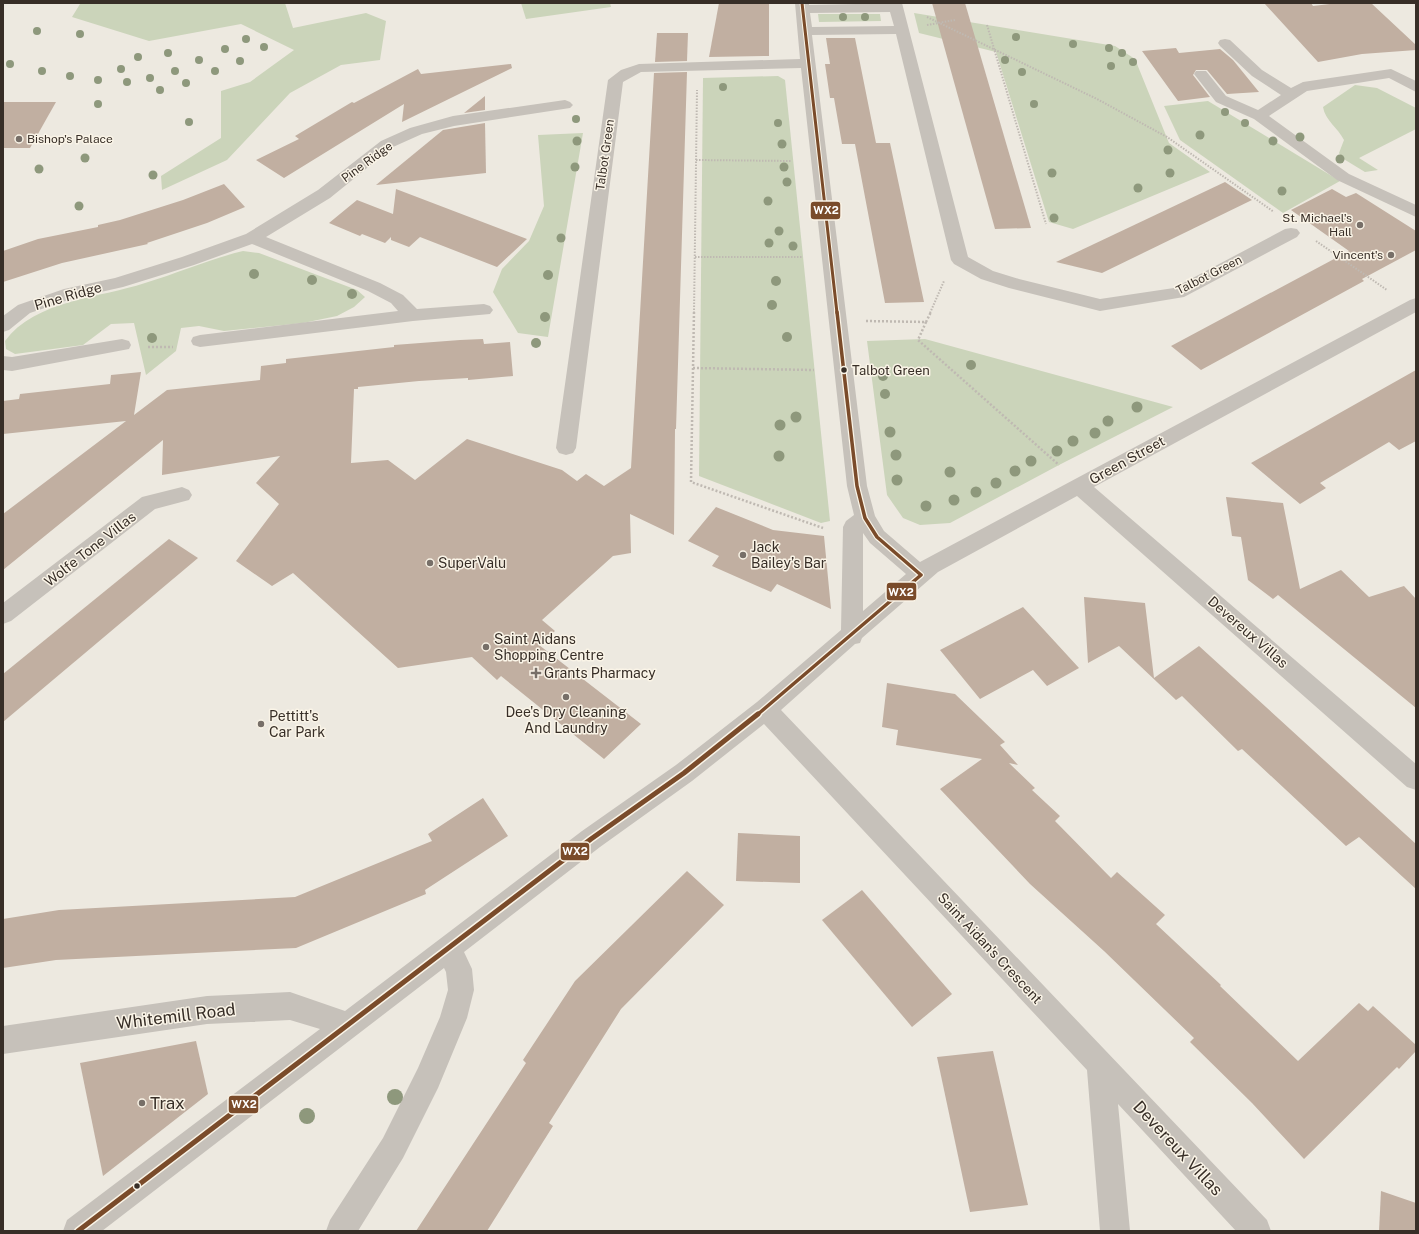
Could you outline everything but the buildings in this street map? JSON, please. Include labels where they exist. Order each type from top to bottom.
[{"type":"street","points":[[921,574],[877,537],[865,518],[857,486],[802,6],[896,8],[960,260]]},
{"type":"street","points":[[805,31],[901,30]]},
{"type":"street","points":[[1225,43],[1257,73],[1292,95]]},
{"type":"street","points":[[1391,73],[1392,57]]},
{"type":"street","name":"Talbot Green","points":[[566,448],[616,80],[626,73],[639,68],[808,63]]},
{"type":"street","points":[[1258,116],[1303,87],[1391,73],[1416,87]]},
{"type":"street","points":[[1201,74],[1221,99],[1258,116],[1343,177],[1416,212]]},
{"type":"street","name":"Pine Ridge","points":[[3,326],[24,310],[70,293],[132,278],[188,261],[252,238],[324,194],[388,144],[416,131],[453,121],[565,105]]},
{"type":"street","name":"Talbot Green","points":[[960,260],[987,275],[1001,280],[1100,305],[1178,293],[1291,233]]},
{"type":"street","points":[[252,238],[374,287],[398,299],[413,315]]},
{"type":"street","name":"Green Street","points":[[78,1231],[591,839],[684,773],[765,710],[852,636],[930,566],[1414,307]]},
{"type":"street","points":[[200,341],[413,315],[484,310]]},
{"type":"street","points":[[3,363],[12,364],[122,345]]},
{"type":"street","name":"Devereux Villas","points":[[1079,486],[1416,779]]},
{"type":"street","name":"Wolfe Tone Villas","points":[[3,615],[150,503],[182,495]]},
{"type":"street","points":[[852,636],[853,527],[865,518]]},
{"type":"street","name":"Saint Aidan's Crescent","points":[[765,710],[1100,1064]]},
{"type":"street","points":[[341,1231],[392,1148],[428,1078],[453,1018],[461,990],[459,969],[448,949]]},
{"type":"street","name":"Whitemill Road","points":[[3,1040],[207,1010],[290,1006],[347,1026]]},
{"type":"street","points":[[1100,1064],[1115,1231]]},
{"type":"street","name":"Devereux Villas","points":[[1100,1064],[1256,1231]]},
{"type":"path","points":[[896,8],[921,14],[1097,99],[1167,137]]},
{"type":"path","points":[[987,25],[1046,224]]},
{"type":"path","points":[[698,83],[691,482],[823,528],[830,528]]},
{"type":"path","points":[[696,160],[793,162]]},
{"type":"path","points":[[695,257],[808,257]]},
{"type":"path","points":[[960,260],[946,278],[918,340],[1063,470]]},
{"type":"path","points":[[861,321],[926,322]]},
{"type":"path","points":[[122,345],[139,347],[185,347],[200,341]]},
{"type":"path","points":[[692,368],[815,370]]},
{"type":"green space","points":[[285,3],[293,28],[366,13],[386,21],[380,60],[341,65],[290,93],[227,160],[162,190],[161,176],[221,138],[221,91],[250,82],[294,50],[241,24],[149,41],[72,17],[80,4]]},
{"type":"green space","points":[[521,3],[610,3],[611,7],[526,19]]},
{"type":"green space","points":[[914,13],[1115,46],[1135,59],[1169,143],[1210,172],[1073,229],[1049,222],[996,52],[919,33]]},
{"type":"green space","points":[[818,14],[880,14],[881,21],[819,22]]},
{"type":"green space","points":[[778,76],[785,80],[830,521],[821,523],[699,476],[703,78]]},
{"type":"green space","points":[[1355,85],[1377,88],[1416,108],[1416,129],[1359,158],[1378,170],[1365,172],[1342,158],[1339,153],[1344,140],[1324,112],[1323,107]]},
{"type":"green space","points":[[1208,101],[1340,181],[1283,213],[1180,140],[1164,106]]},
{"type":"green space","points":[[583,133],[548,337],[518,333],[493,292],[502,269],[529,241],[544,206],[538,135]]},
{"type":"green space","points":[[243,251],[259,253],[357,290],[365,297],[354,307],[337,316],[303,323],[224,331],[199,326],[181,328],[176,351],[146,375],[134,323],[111,324],[83,345],[15,354],[6,349],[5,341],[18,327],[33,317],[51,309],[69,302],[145,283]]},
{"type":"green space","points":[[925,339],[1173,407],[950,523],[920,525],[903,518],[887,495],[867,341]]},
{"type":"transit line","name":"WX2","points":[[78,1231],[591,839],[684,773],[765,709],[921,575],[877,537],[865,518],[857,486],[802,3]]},
{"type":"place","name":"Bishop's Palace","points":[[19,139]]},
{"type":"place","name":"St. Michael's Hall","points":[[1360,225]]},
{"type":"place","name":"Vincent's","points":[[1391,255]]},
{"type":"place","name":"Talbot Green","points":[[844,370]]},
{"type":"place","name":"Jack Bailey’s Bar","points":[[743,555]]},
{"type":"place","name":"SuperValu","points":[[430,563]]},
{"type":"place","name":"Saint Aidans Shopping Centre","points":[[486,647]]},
{"type":"place","name":"Grants Pharmacy","points":[[536,673]]},
{"type":"place","name":"Dee's Dry Cleaning And Laundry","points":[[566,697]]},
{"type":"place","name":"Pettitt's Car Park","points":[[261,724]]},
{"type":"place","name":"Trax","points":[[142,1103]]}]
